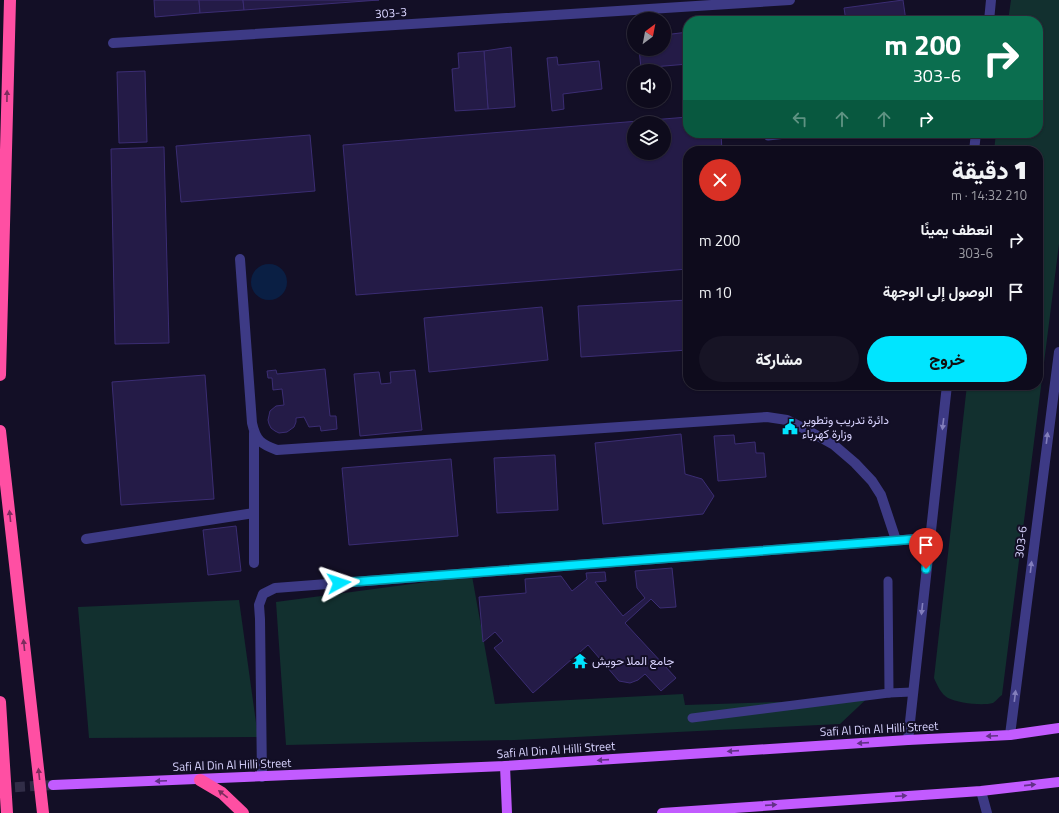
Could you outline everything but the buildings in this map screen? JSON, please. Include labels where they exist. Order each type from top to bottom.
[{"type":"highway","points":[[0,375],[10,0]]},
{"type":"highway","points":[[0,431],[44,813]]},
{"type":"highway","points":[[0,702],[7,813]]},
{"type":"highway","points":[[200,780],[222,793],[243,813]]},
{"type":"main road","name":"Safi Al Din Al Hilli Street","points":[[53,785],[505,766],[908,740],[1010,735],[1059,728]]},
{"type":"main road","points":[[505,766],[507,813]]},
{"type":"main road","points":[[662,813],[981,791],[1059,782]]},
{"type":"street","name":"303-3","points":[[114,43],[790,0]]},
{"type":"street","points":[[989,16],[991,0]]},
{"type":"street","points":[[240,259],[254,433],[254,563]]},
{"type":"street","name":"303-6","points":[[1010,735],[1055,406],[1059,352]]},
{"type":"street","points":[[908,740],[912,692],[946,390]]},
{"type":"street","points":[[254,433],[263,444],[277,450],[767,417],[788,420],[834,445],[855,463],[872,481],[881,495],[896,540]]},
{"type":"street","points":[[86,539],[254,513]]},
{"type":"street","points":[[262,777],[259,605],[263,594],[275,588],[930,538]]},
{"type":"street","points":[[981,791],[987,813]]},
{"type":"lane","points":[[888,581],[889,694]]},
{"type":"lane","points":[[692,718],[912,692]]},
{"type":"green space","points":[[1011,0],[1059,0],[1059,244],[1043,371],[1043,146],[995,146],[995,138],[1043,138],[1043,16],[1009,16]]},
{"type":"green space","points":[[966,390],[1041,390],[1002,695],[993,703],[988,704],[970,704],[958,701],[948,698],[941,692],[934,678]]},
{"type":"green space","points":[[472,576],[495,704],[683,694],[685,705],[844,700],[875,691],[840,724],[515,740],[286,745],[276,602]]},
{"type":"green space","points":[[239,600],[258,737],[89,738],[78,607]]},
{"type":"water","points":[[269,264],[282,269],[287,282],[282,295],[269,300],[256,295],[251,282],[256,269]]},
{"type":"tunnel","points":[[0,788],[53,785]]},
{"type":"place","name":"دائرة تدريب وتطوير وزارة كهرباء","points":[[790,427]]},
{"type":"place","name":"جامع الملا حويش","points":[[580,661]]},
{"type":"route","points":[[339,583],[930,538],[926,569]]}]
